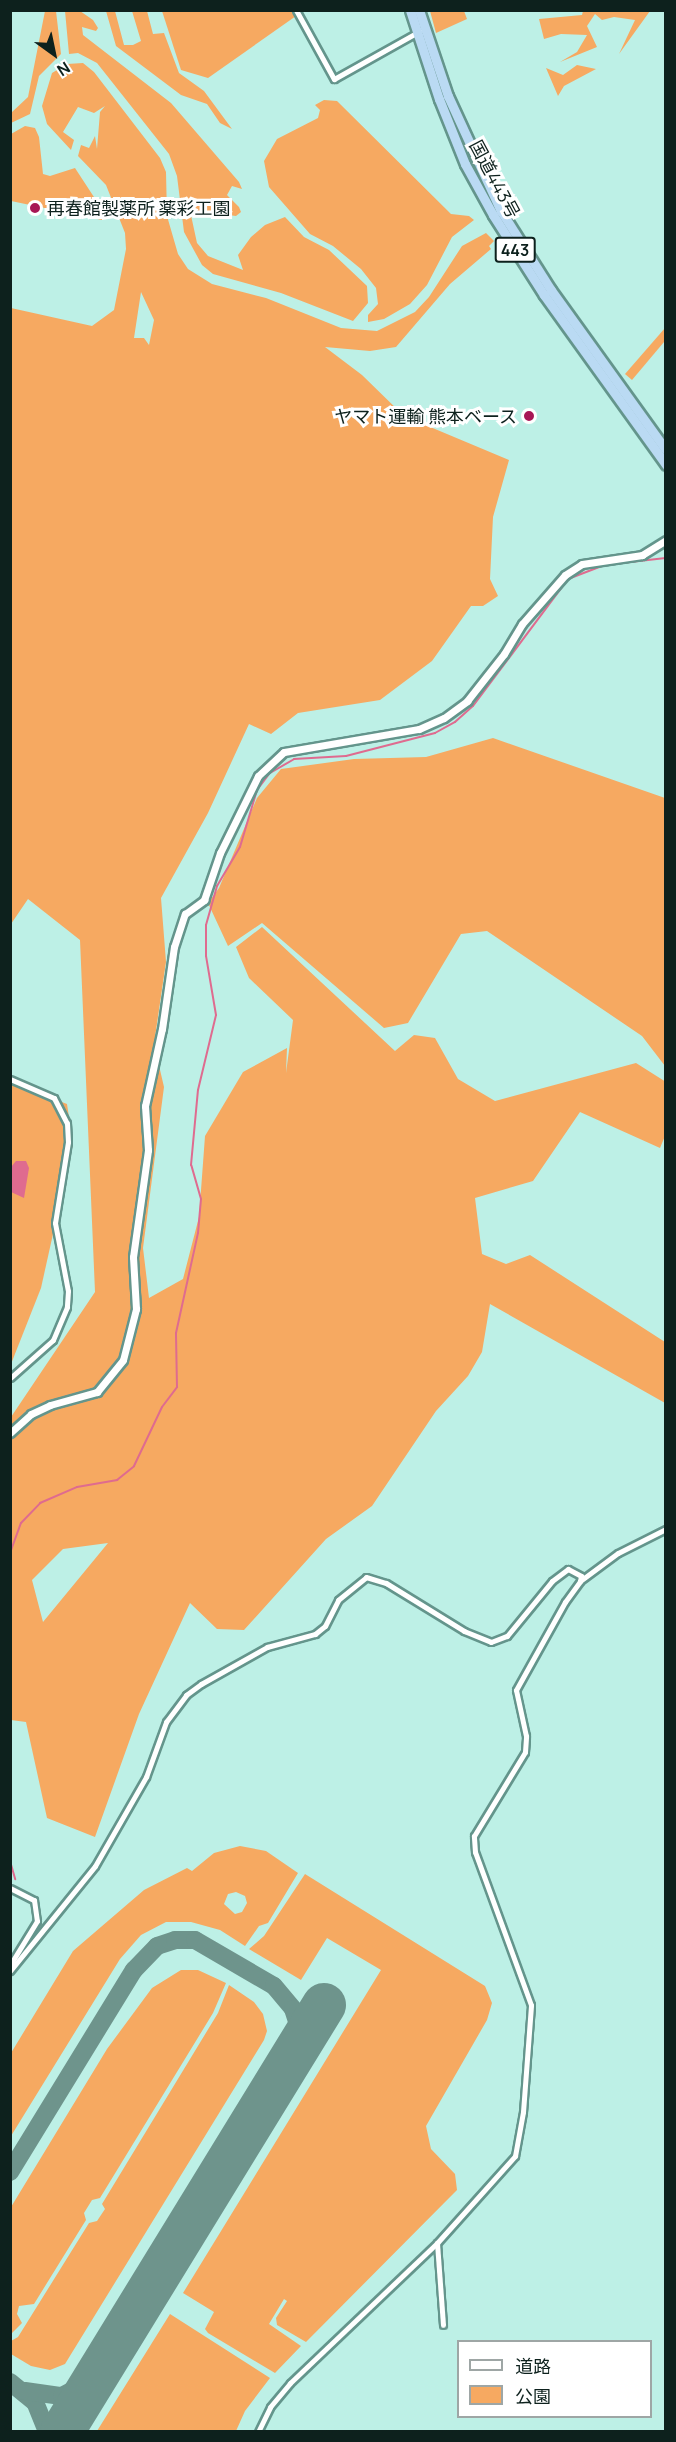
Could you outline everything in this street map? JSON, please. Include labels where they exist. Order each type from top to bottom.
[{"type":"highway","name":"国道443号","points":[[410,10],[475,159],[501,211],[551,290],[666,450]]},
{"type":"highway","name":"国道443号","points":[[419,10],[420,31],[465,164],[493,215],[544,295],[666,465]]},
{"type":"street","points":[[296,10],[334,79],[420,31]]},
{"type":"street","points":[[10,1433],[31,1414],[50,1405],[97,1392],[123,1360],[135,1309],[133,1257],[148,1150],[145,1106],[162,1029],[174,947],[185,914],[204,900],[220,853],[258,776],[284,752],[408,732],[444,718],[467,701],[504,654],[522,624],[566,575],[582,564],[642,555],[666,540]]},
{"type":"street","points":[[10,1079],[54,1098],[67,1123],[68,1143],[55,1222],[68,1291],[64,1314],[53,1340],[10,1378]]},
{"type":"street","points":[[258,2432],[270,2407],[290,2383],[437,2243],[515,2156],[519,2146],[531,2006],[476,1852],[474,1836],[525,1752],[526,1736],[515,1698],[520,1680],[580,1581],[618,1553],[666,1529]]},
{"type":"street","points":[[10,1971],[95,1866],[146,1777],[166,1722],[186,1695],[201,1684],[267,1647],[315,1634],[325,1626],[338,1600],[366,1577],[386,1583],[464,1631],[491,1642],[507,1636],[552,1581],[568,1569],[581,1576],[580,1581]]},
{"type":"street","points":[[10,1888],[34,1900],[37,1921],[10,1965]]},
{"type":"street","points":[[437,2243],[443,2325]]},
{"type":"green space","points":[[583,10],[650,11],[619,54],[635,20],[614,17],[602,20],[595,14],[587,26],[597,47],[560,62],[577,52],[587,35],[561,34],[544,39],[539,19],[582,15]]},
{"type":"green space","points":[[45,11],[56,11],[61,54],[39,76],[30,114],[11,123],[11,113],[28,97]]},
{"type":"green space","points":[[65,11],[80,11],[93,20],[98,28],[96,31],[82,27],[83,35],[171,103],[239,182],[242,189],[232,186],[227,195],[239,207],[241,212],[236,216],[198,211],[189,206],[197,243],[208,256],[243,270],[238,255],[251,237],[265,225],[285,217],[304,237],[329,250],[367,286],[368,303],[353,321],[281,293],[213,274],[202,265],[184,232],[177,176],[169,154],[97,63],[78,53],[69,54]]},
{"type":"green space","points":[[106,11],[115,11],[124,45],[133,45],[141,41],[132,11],[147,11],[153,34],[164,33],[179,73],[204,91],[232,129],[220,123],[207,104],[181,95],[116,46]]},
{"type":"green space","points":[[162,11],[293,11],[296,16],[208,78],[181,70]]},
{"type":"green space","points":[[430,11],[464,11],[467,19],[436,33]]},
{"type":"green space","points":[[83,63],[94,72],[160,158],[166,172],[167,216],[178,254],[188,269],[212,284],[266,298],[341,328],[377,331],[415,312],[429,297],[462,246],[486,233],[494,241],[489,246],[491,249],[450,284],[396,347],[370,351],[325,347],[362,375],[404,416],[509,460],[493,517],[490,579],[498,596],[483,606],[471,606],[432,661],[380,700],[298,713],[271,734],[249,724],[208,813],[161,898],[166,962],[154,1044],[164,1087],[143,1248],[149,1298],[183,1279],[199,1217],[205,1136],[243,1072],[287,1048],[286,1073],[293,1020],[249,978],[236,947],[262,927],[395,1051],[414,1035],[435,1038],[458,1079],[495,1101],[636,1063],[666,1082],[665,1136],[660,1148],[580,1112],[533,1181],[475,1198],[482,1254],[506,1264],[530,1255],[665,1342],[665,1403],[490,1304],[482,1352],[468,1376],[436,1411],[372,1506],[326,1539],[244,1630],[217,1629],[190,1603],[139,1714],[95,1837],[47,1818],[26,1722],[11,1720],[11,1417],[95,1292],[80,940],[28,899],[11,924],[11,308],[92,326],[114,310],[126,249],[125,233],[106,185],[78,156],[81,145],[89,148],[95,136],[97,149],[100,112],[105,106],[94,113],[78,107],[63,132],[74,140],[71,150],[47,124],[42,106],[52,73],[67,64]],"holes":[[[141,292],[154,320],[149,345],[144,338],[134,338]],[[108,1543],[43,1622],[32,1580],[63,1549]]]},
{"type":"green space","points":[[577,65],[596,69],[564,86],[558,96],[546,68],[563,75]]},
{"type":"green space","points":[[324,100],[337,101],[451,214],[469,216],[474,220],[452,237],[427,285],[410,304],[384,319],[368,322],[368,315],[378,304],[376,288],[361,269],[333,246],[310,234],[269,187],[264,161],[277,139],[318,118],[320,110],[315,105]]},
{"type":"green space","points":[[25,126],[35,128],[39,137],[43,174],[50,176],[75,168],[107,217],[102,220],[11,201],[11,134]]},
{"type":"green space","points":[[665,328],[664,342],[632,380],[625,374]]},
{"type":"green space","points":[[493,738],[665,798],[665,1066],[642,1036],[487,931],[461,934],[408,1023],[384,1028],[262,923],[228,946],[208,903],[219,888],[257,798],[281,769],[354,759],[426,757]]},
{"type":"green space","points":[[11,1083],[67,1104],[73,1144],[41,1288],[11,1364]]},
{"type":"green space","points":[[240,1846],[266,1851],[298,1873],[268,1923],[259,1926],[245,1946],[220,1930],[191,1922],[166,1922],[141,1935],[120,1959],[11,2136],[11,2053],[73,1951],[144,1890],[187,1868],[192,1871],[214,1853]],"holes":[[[236,1892],[245,1896],[247,1903],[242,1912],[235,1914],[224,1904],[228,1894]]]},
{"type":"green space","points":[[305,1874],[485,1986],[492,2003],[487,2020],[426,2126],[431,2149],[455,2174],[457,2190],[306,2342],[277,2325],[276,2318],[287,2301],[284,2299],[269,2324],[301,2346],[275,2373],[208,2333],[205,2329],[214,2312],[183,2293],[381,1970],[327,1938],[301,1980],[249,1949],[264,1936]]},
{"type":"green space","points":[[181,1970],[198,1970],[226,1983],[213,2013],[100,2198],[92,2200],[84,2213],[86,2220],[34,2304],[19,2306],[17,2314],[22,2323],[11,2334],[11,2207],[107,2049],[152,1988]]},
{"type":"green space","points":[[229,1985],[254,2002],[263,2014],[267,2031],[264,2040],[65,2364],[50,2370],[31,2366],[11,2354],[11,2341],[18,2337],[89,2223],[97,2221],[105,2209],[102,2204],[218,2013]]},
{"type":"green space","points":[[170,2314],[270,2378],[245,2411],[236,2431],[97,2431]]},
{"type":"shaded area","points":[[16,1161],[26,1161],[29,1168],[24,1198],[11,1192],[11,1167]]},
{"type":"waterway","points":[[10,1553],[21,1523],[40,1503],[77,1487],[117,1480],[134,1466],[162,1407],[177,1387],[176,1333],[198,1233],[201,1199],[191,1165],[198,1090],[216,1015],[206,956],[206,925],[217,886],[240,847],[257,790],[270,773],[294,759],[346,756],[435,733],[455,722],[473,706],[568,579],[604,565],[666,558]]},
{"type":"waterway","points":[[10,1861],[15,1879]]},
{"type":"taxiway","points":[[10,2172],[134,1970],[157,1946],[175,1940],[195,1940],[274,1986],[293,2009],[301,2034],[299,2047]]},
{"type":"taxiway","points":[[25,2391],[62,2396],[94,2379]]},
{"type":"taxiway","points":[[10,2382],[35,2402],[47,2432]]},
{"type":"runway","points":[[62,2432],[324,2005]]},
{"type":"place","name":"再春館製薬所 薬彩工園","points":[[35,208]]},
{"type":"place","name":"ヤマト運輸 熊本ベース","points":[[529,416]]}]
